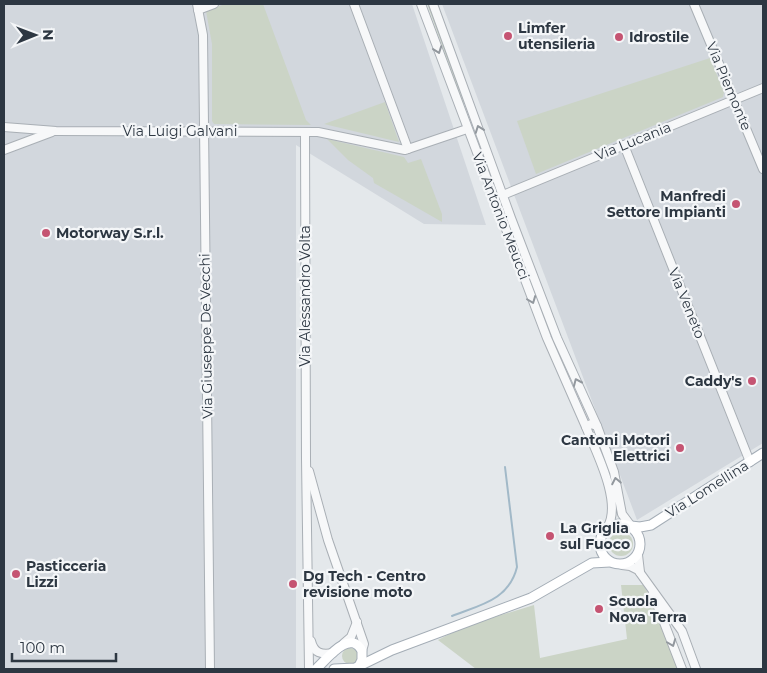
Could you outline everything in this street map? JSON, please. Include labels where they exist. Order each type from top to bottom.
[{"type":"main road","name":"Via Lomellina","points":[[641,544],[646,530],[651,525],[763,453]]},
{"type":"main road","points":[[334,669],[349,669],[392,650],[531,598],[592,563],[610,562],[622,565],[629,563],[638,555],[641,544],[639,534],[631,526],[617,523],[607,528],[600,538],[603,554],[610,562]]},
{"type":"main road","name":"Via Lomellina","points":[[631,526],[651,525]]},
{"type":"main road","points":[[592,563],[600,545]]},
{"type":"main road","points":[[316,669],[348,642],[356,644],[364,661]]},
{"type":"main road","points":[[338,649],[336,658],[344,668]]},
{"type":"street","points":[[197,7],[214,4]]},
{"type":"street","points":[[354,4],[408,149],[468,129]]},
{"type":"street","name":"Via Antonio Meucci","points":[[421,4],[547,338],[586,426],[607,481],[612,512],[612,518],[607,528]]},
{"type":"street","name":"Via Antonio Meucci","points":[[433,4],[557,338],[597,426],[614,472],[622,514],[631,526]]},
{"type":"street","name":"Via Piemonte","points":[[694,4],[763,169]]},
{"type":"street","name":"Via Giuseppe De Vecchi","points":[[197,7],[203,34],[210,669]]},
{"type":"street","name":"Via Lucania","points":[[503,195],[763,88]]},
{"type":"street","name":"Via Luigi Galvani","points":[[4,127],[56,131],[204,130],[318,132],[408,149]]},
{"type":"street","name":"Via Luigi Galvani","points":[[4,150],[56,131]]},
{"type":"street","name":"Via Alessandro Volta","points":[[305,132],[309,669]]},
{"type":"street","name":"Via Veneto","points":[[624,145],[750,462]]},
{"type":"street","points":[[586,426],[591,424],[597,426]]},
{"type":"street","name":"Via Alessandro Volta","points":[[306,459],[328,540],[364,644],[364,661]]},
{"type":"street","points":[[638,555],[641,574]]},
{"type":"street","points":[[622,565],[633,567],[650,585],[682,631],[696,669]]},
{"type":"street","points":[[650,585],[682,669]]},
{"type":"street","points":[[309,634],[312,647],[316,652],[326,654],[338,649],[351,637],[357,622]]},
{"type":"shaded area","points":[[4,4],[412,4],[486,225],[424,224],[296,145],[296,669],[4,669]]},
{"type":"shaded area","points":[[442,4],[763,4],[763,443],[637,520]]},
{"type":"green space","points":[[225,4],[263,4],[306,120],[311,125],[214,124],[212,121],[212,44],[206,11]]},
{"type":"green space","points":[[427,4],[429,4],[464,103],[463,103]]},
{"type":"green space","points":[[710,58],[724,92],[723,97],[536,174],[517,121]]},
{"type":"green space","points":[[385,102],[399,142],[324,124]]},
{"type":"green space","points":[[327,139],[404,157],[408,163],[421,159],[442,214],[442,222],[374,183],[373,178],[348,160]]},
{"type":"green space","points":[[621,532],[630,535],[633,544],[630,553],[621,556],[612,553],[609,544],[612,535]]},
{"type":"green space","points":[[621,585],[643,585],[652,599],[679,669],[476,669],[438,640],[497,616],[534,605],[540,658],[627,639]]},
{"type":"green space","points":[[350,648],[356,650],[358,656],[356,662],[350,664],[344,662],[342,656],[344,650]]},
{"type":"waterway","points":[[452,616],[492,600],[500,594],[513,578],[517,567],[505,467]]},
{"type":"place","name":"Limfer utensileria","points":[[508,36]]},
{"type":"place","name":"Idrostile","points":[[619,37]]},
{"type":"place","name":"Manfredi Settore Impianti","points":[[736,204]]},
{"type":"place","name":"Motorway S.r.l.","points":[[46,233]]},
{"type":"place","name":"Caddy's","points":[[752,381]]},
{"type":"place","name":"Cantoni Motori Elettrici","points":[[680,448]]},
{"type":"place","name":"La Griglia sul Fuoco","points":[[550,536]]},
{"type":"place","name":"Pasticceria Lizzi","points":[[16,574]]},
{"type":"place","name":"Dg Tech - Centro revisione moto","points":[[293,584]]},
{"type":"place","name":"Scuola Nova Terra","points":[[599,609]]}]
